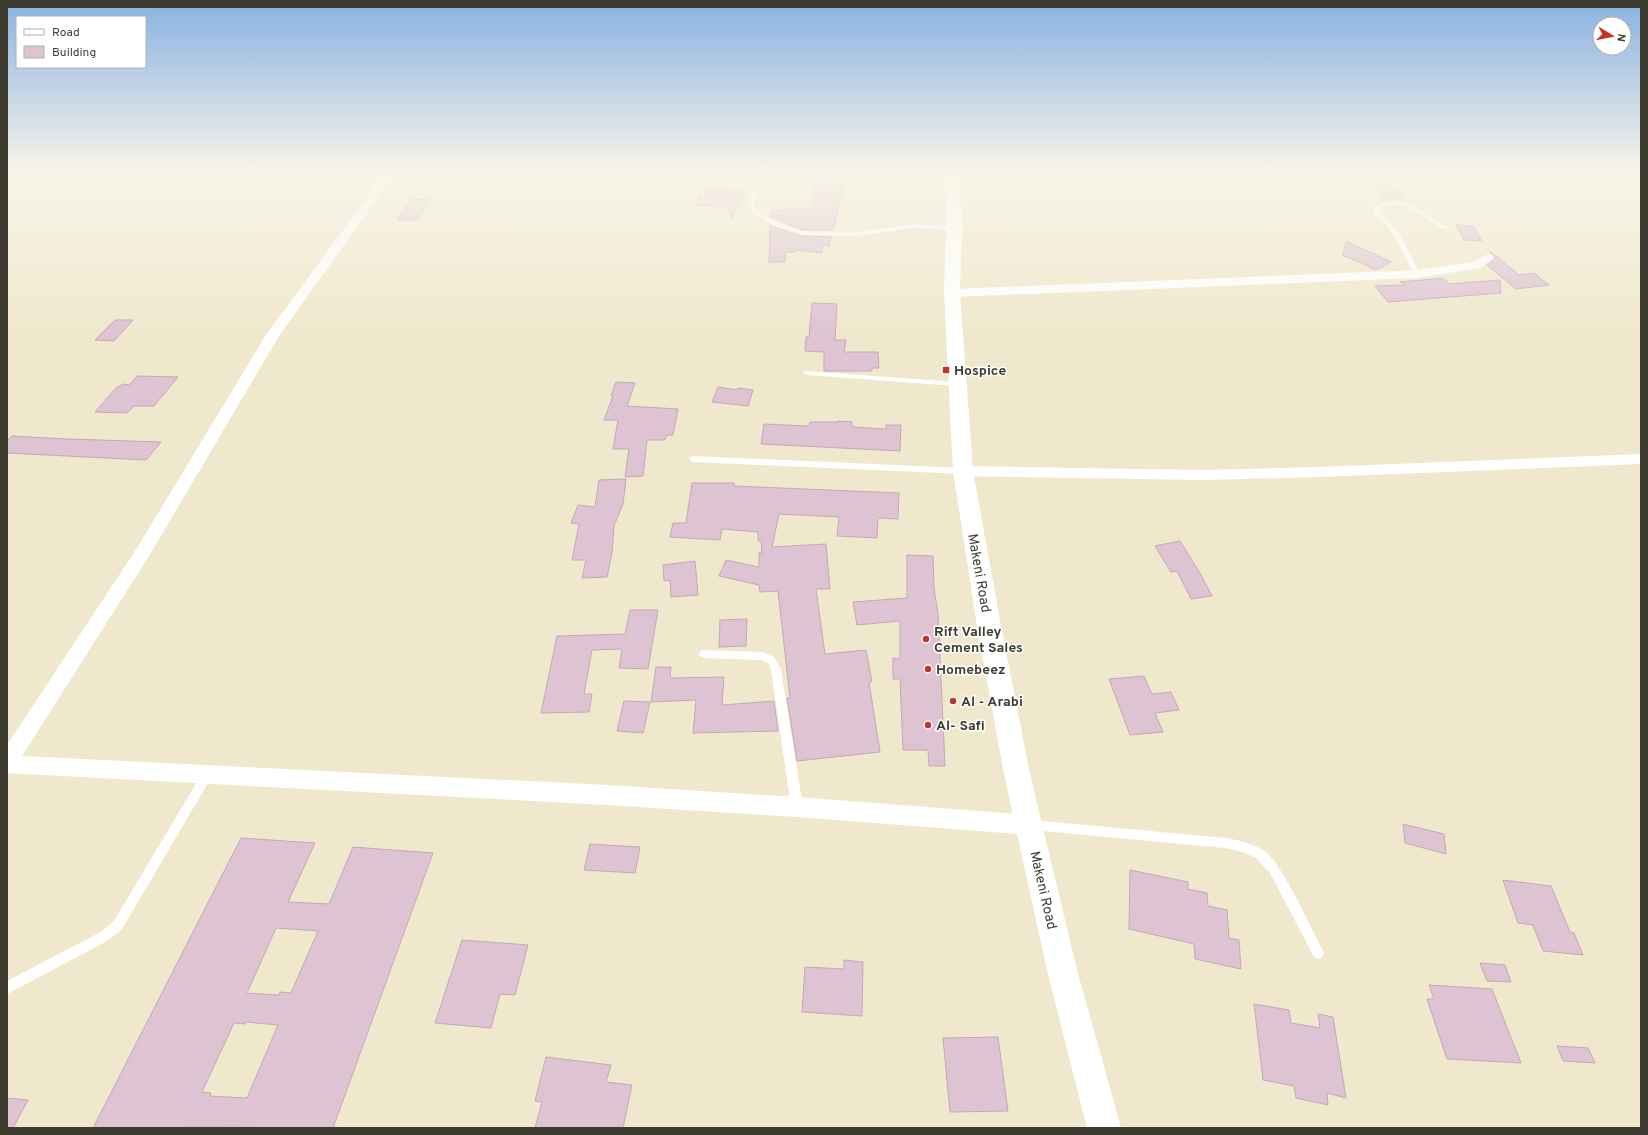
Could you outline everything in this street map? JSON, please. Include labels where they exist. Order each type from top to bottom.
[{"type":"main road","name":"Makeni Road","points":[[954,228],[952,292],[956,384],[961,427],[963,471],[1004,709],[1017,774],[1030,825],[1062,970],[1104,1128]]},
{"type":"street","points":[[351,227],[273,335],[143,552],[7,763],[207,775],[392,783],[797,807],[1030,825]]},
{"type":"street","points":[[952,292],[1417,274],[1476,265],[1488,258]]},
{"type":"street","points":[[963,471],[1202,475],[1319,472],[1641,459]]},
{"type":"lane","points":[[786,227],[802,233],[856,234],[905,227]]},
{"type":"lane","points":[[932,227],[954,228]]},
{"type":"lane","points":[[1390,227],[1398,236],[1417,274]]},
{"type":"lane","points":[[807,374],[956,384]]},
{"type":"lane","points":[[693,459],[963,471]]},
{"type":"lane","points":[[704,654],[762,656],[771,660],[776,670],[797,807]]},
{"type":"lane","points":[[7,988],[105,936],[118,925],[207,775]]},
{"type":"lane","points":[[1030,825],[1225,843],[1243,847],[1260,854],[1274,869],[1318,953]]},
{"type":"building","points":[[770,227],[802,236],[831,237],[829,246],[822,245],[822,253],[796,250],[795,252],[786,252],[785,262],[769,262]]},
{"type":"building","points":[[795,227],[834,227],[833,230],[802,230]]},
{"type":"building","points":[[1457,227],[1474,227],[1482,241],[1464,240]]},
{"type":"building","points":[[1346,241],[1391,262],[1376,270],[1343,256]]},
{"type":"building","points":[[1491,252],[1519,275],[1534,273],[1549,285],[1516,289],[1487,265],[1495,258],[1493,254],[1490,253]]},
{"type":"building","points":[[1443,278],[1449,284],[1500,280],[1501,293],[1388,302],[1375,286],[1406,285],[1400,282]]},
{"type":"building","points":[[812,303],[837,304],[835,340],[846,340],[844,352],[878,352],[879,368],[872,368],[872,371],[824,371],[824,352],[805,351],[806,337],[809,337]]},
{"type":"building","points":[[115,320],[133,320],[114,341],[95,340]]},
{"type":"building","points":[[137,376],[178,377],[154,406],[134,406],[127,413],[95,412],[116,388],[123,384],[129,385]]},
{"type":"building","points":[[616,382],[635,383],[627,406],[678,409],[673,435],[667,435],[665,440],[647,440],[643,476],[625,477],[629,449],[613,449],[618,420],[604,420],[613,396],[611,396]]},
{"type":"building","points":[[718,387],[737,390],[738,388],[753,390],[748,406],[712,402]]},
{"type":"building","points":[[810,422],[852,422],[852,427],[886,429],[886,425],[901,425],[900,451],[761,444],[764,424],[809,426]]},
{"type":"building","points":[[12,436],[161,442],[146,460],[7,453],[7,441]]},
{"type":"building","points":[[626,479],[623,504],[614,526],[612,553],[607,577],[582,578],[586,560],[572,560],[579,524],[571,523],[578,505],[595,507],[599,480]]},
{"type":"building","points":[[692,483],[734,483],[734,486],[899,493],[898,519],[878,518],[877,538],[837,536],[839,517],[779,514],[772,547],[826,544],[830,589],[816,589],[825,654],[866,650],[872,682],[869,682],[880,752],[797,761],[787,698],[790,698],[778,591],[760,592],[759,585],[719,576],[726,560],[759,567],[759,553],[762,553],[761,541],[758,541],[758,532],[722,529],[720,540],[670,537],[673,523],[686,523]]},
{"type":"building","points":[[1180,541],[1212,596],[1191,599],[1177,571],[1171,572],[1155,546]]},
{"type":"building","points":[[907,555],[933,556],[934,588],[938,614],[945,766],[929,766],[928,750],[903,750],[900,679],[893,679],[893,658],[900,659],[900,621],[857,625],[853,602],[907,598]]},
{"type":"building","points":[[695,561],[698,595],[671,597],[670,580],[664,581],[663,565]]},
{"type":"building","points":[[630,610],[658,610],[648,669],[619,668],[622,649],[592,650],[584,694],[592,694],[589,712],[541,713],[557,636],[625,634]]},
{"type":"building","points":[[747,619],[746,646],[719,647],[720,620]]},
{"type":"building","points":[[656,667],[671,667],[670,678],[724,677],[722,705],[774,701],[778,731],[693,733],[696,700],[651,702]]},
{"type":"building","points":[[1144,676],[1152,694],[1171,692],[1179,710],[1155,713],[1163,732],[1130,735],[1109,679]]},
{"type":"building","points":[[624,701],[650,702],[643,733],[617,731]]},
{"type":"building","points":[[1403,824],[1444,834],[1446,854],[1405,843]]},
{"type":"building","points":[[241,838],[315,843],[288,902],[329,904],[353,847],[433,853],[333,1128],[93,1128]],"holes":[[[276,928],[318,931],[291,993],[280,992],[279,995],[247,993]],[[245,1022],[278,1025],[247,1098],[210,1096],[211,1093],[202,1092],[234,1023],[245,1024]]]},
{"type":"building","points":[[590,844],[640,847],[635,873],[584,870]]},
{"type":"building","points":[[1130,870],[1188,882],[1188,889],[1207,893],[1208,906],[1227,910],[1229,938],[1239,940],[1241,969],[1195,959],[1194,944],[1129,929]]},
{"type":"building","points":[[1503,880],[1551,886],[1570,932],[1574,933],[1583,955],[1543,951],[1533,925],[1518,923]]},
{"type":"building","points":[[462,940],[528,945],[515,995],[500,994],[491,1028],[435,1023]]},
{"type":"building","points":[[844,960],[863,962],[862,1016],[802,1012],[805,967],[844,969]]},
{"type":"building","points":[[1480,963],[1505,965],[1511,982],[1487,981]]},
{"type":"building","points":[[1429,985],[1492,989],[1521,1063],[1447,1059],[1427,999],[1434,999]]},
{"type":"building","points":[[1254,1004],[1289,1010],[1291,1023],[1320,1028],[1318,1014],[1333,1017],[1346,1098],[1327,1093],[1328,1105],[1296,1098],[1294,1086],[1263,1080]]},
{"type":"building","points":[[998,1037],[1008,1111],[950,1112],[943,1038]]},
{"type":"building","points":[[1557,1046],[1588,1048],[1595,1063],[1563,1061]]},
{"type":"building","points":[[546,1057],[611,1065],[606,1082],[632,1085],[623,1128],[535,1128],[542,1102],[535,1101]]},
{"type":"building","points":[[7,1098],[28,1100],[13,1128],[7,1128]]},
{"type":"place","name":"Hospice","points":[[946,370]]},
{"type":"place","name":"Rift Valley Cement Sales","points":[[926,639]]},
{"type":"place","name":"Homebeez","points":[[928,669]]},
{"type":"place","name":"Al - Arabi","points":[[953,701]]},
{"type":"place","name":"Al- Safi","points":[[928,725]]}]
